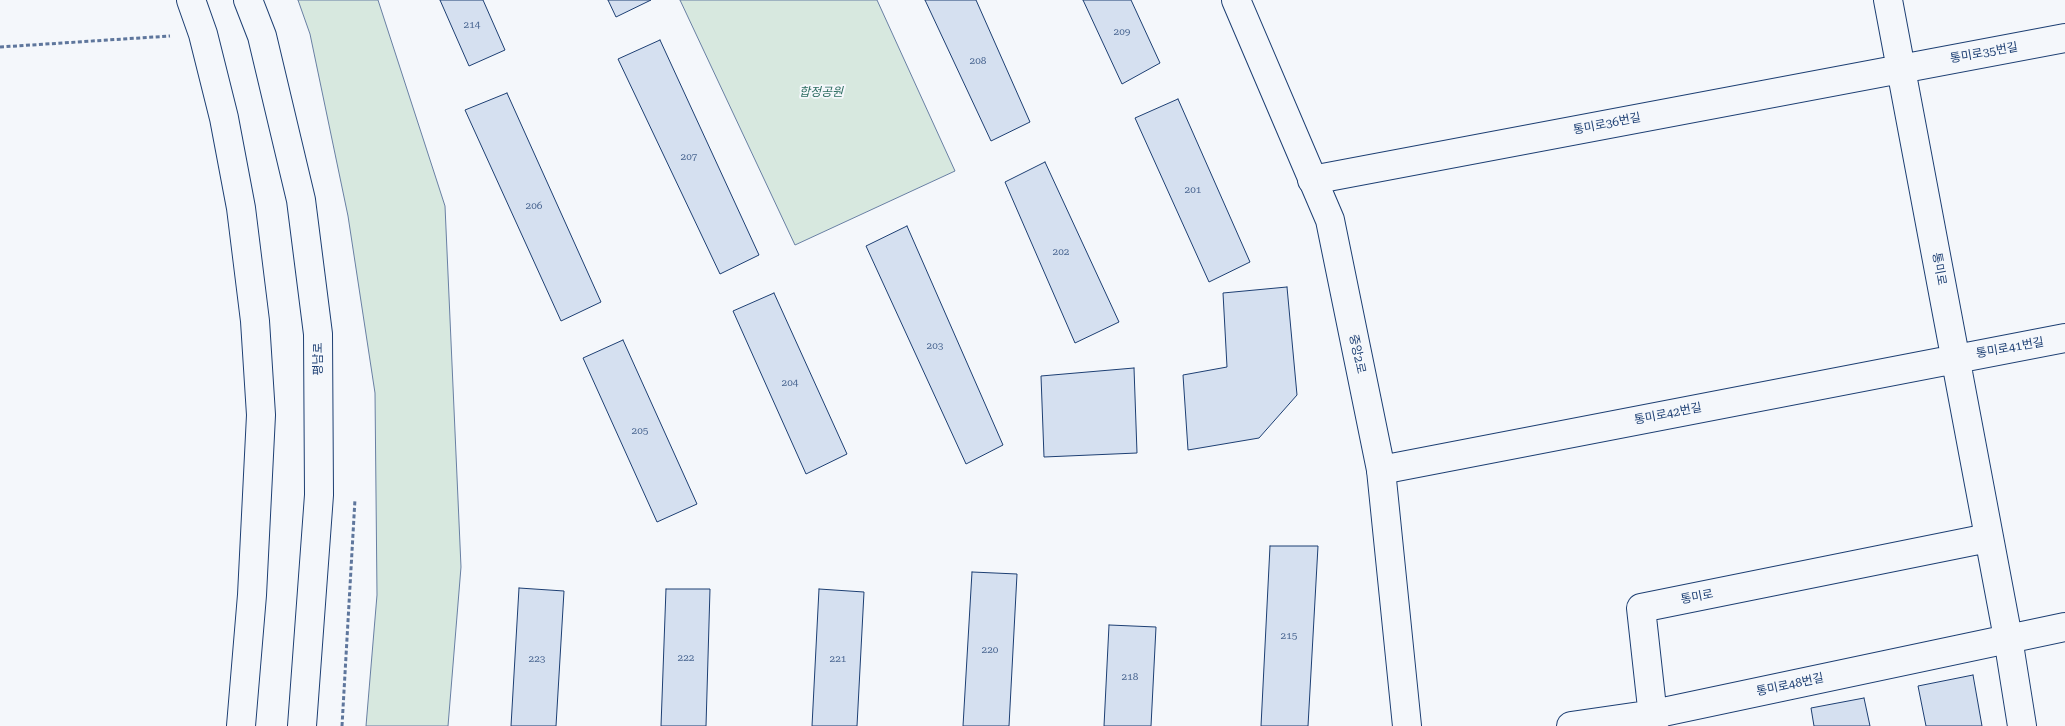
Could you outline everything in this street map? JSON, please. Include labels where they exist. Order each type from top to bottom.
[{"type":"street","points":[[191,0],[203,34],[224,118],[241,208],[255,321],[262,416],[252,595],[241,726]]},
{"type":"street","name":"평남로","points":[[248,0],[262,36],[300,200],[318,334],[319,495],[302,726]]},
{"type":"street","name":"중앙2로","points":[[1236,0],[1330,220],[1381,470],[1406,726]]},
{"type":"street","name":"통미로","points":[[1888,0],[2008,638],[2022,726]]},
{"type":"street","name":"통미로35번길","points":[[1902,68],[2065,38]]},
{"type":"street","name":"통미로36번길","points":[[1312,180],[1902,68]]},
{"type":"street","name":"통미로41번길","points":[[1955,358],[2065,338]]},
{"type":"street","name":"통미로42번길","points":[[1381,470],[1955,358]]},
{"type":"street","name":"통미로","points":[[1654,720],[1641,608],[1988,538]]},
{"type":"street","name":"통미로48번길","points":[[1571,726],[1654,720],[2008,638],[2065,627]]},
{"type":"path","points":[[0,47],[203,34]]},
{"type":"path","points":[[342,726],[355,499]]},
{"type":"green space","points":[[298,0],[378,0],[445,206],[461,567],[448,726],[366,726],[377,595],[375,393],[348,216],[310,34]]},
{"type":"green space","name":"합정공원","points":[[680,0],[877,0],[955,171],[795,245]]},
{"type":"building","points":[[440,0],[483,0],[505,50],[469,66]]},
{"type":"building","points":[[608,0],[651,0],[616,17]]},
{"type":"building","points":[[925,0],[976,0],[1030,122],[991,141]]},
{"type":"building","points":[[1083,0],[1131,0],[1160,63],[1122,84]]},
{"type":"building","points":[[660,40],[759,255],[720,274],[618,59]]},
{"type":"building","points":[[507,93],[601,302],[561,321],[465,110]]},
{"type":"building","points":[[1178,99],[1250,262],[1209,282],[1135,118]]},
{"type":"building","points":[[1045,162],[1119,322],[1075,343],[1005,182]]},
{"type":"building","points":[[907,226],[1003,445],[966,464],[866,246]]},
{"type":"building","points":[[1287,287],[1297,395],[1259,438],[1188,450],[1183,375],[1227,367],[1223,293]]},
{"type":"building","points":[[774,293],[847,454],[806,474],[733,311]]},
{"type":"building","points":[[623,340],[697,504],[657,522],[583,358]]},
{"type":"building","points":[[1134,368],[1137,453],[1044,457],[1041,376]]},
{"type":"building","points":[[1270,546],[1318,546],[1308,726],[1261,726]]},
{"type":"building","points":[[972,572],[1017,574],[1009,726],[963,726]]},
{"type":"building","points":[[519,588],[564,591],[556,726],[511,726]]},
{"type":"building","points":[[666,589],[710,589],[706,726],[661,726]]},
{"type":"building","points":[[819,589],[864,592],[857,726],[812,726]]},
{"type":"building","points":[[1109,625],[1156,627],[1151,726],[1104,726]]},
{"type":"building","points":[[1973,675],[1982,726],[1926,726],[1918,686]]},
{"type":"building","points":[[1864,698],[1870,726],[1814,726],[1811,708]]}]
